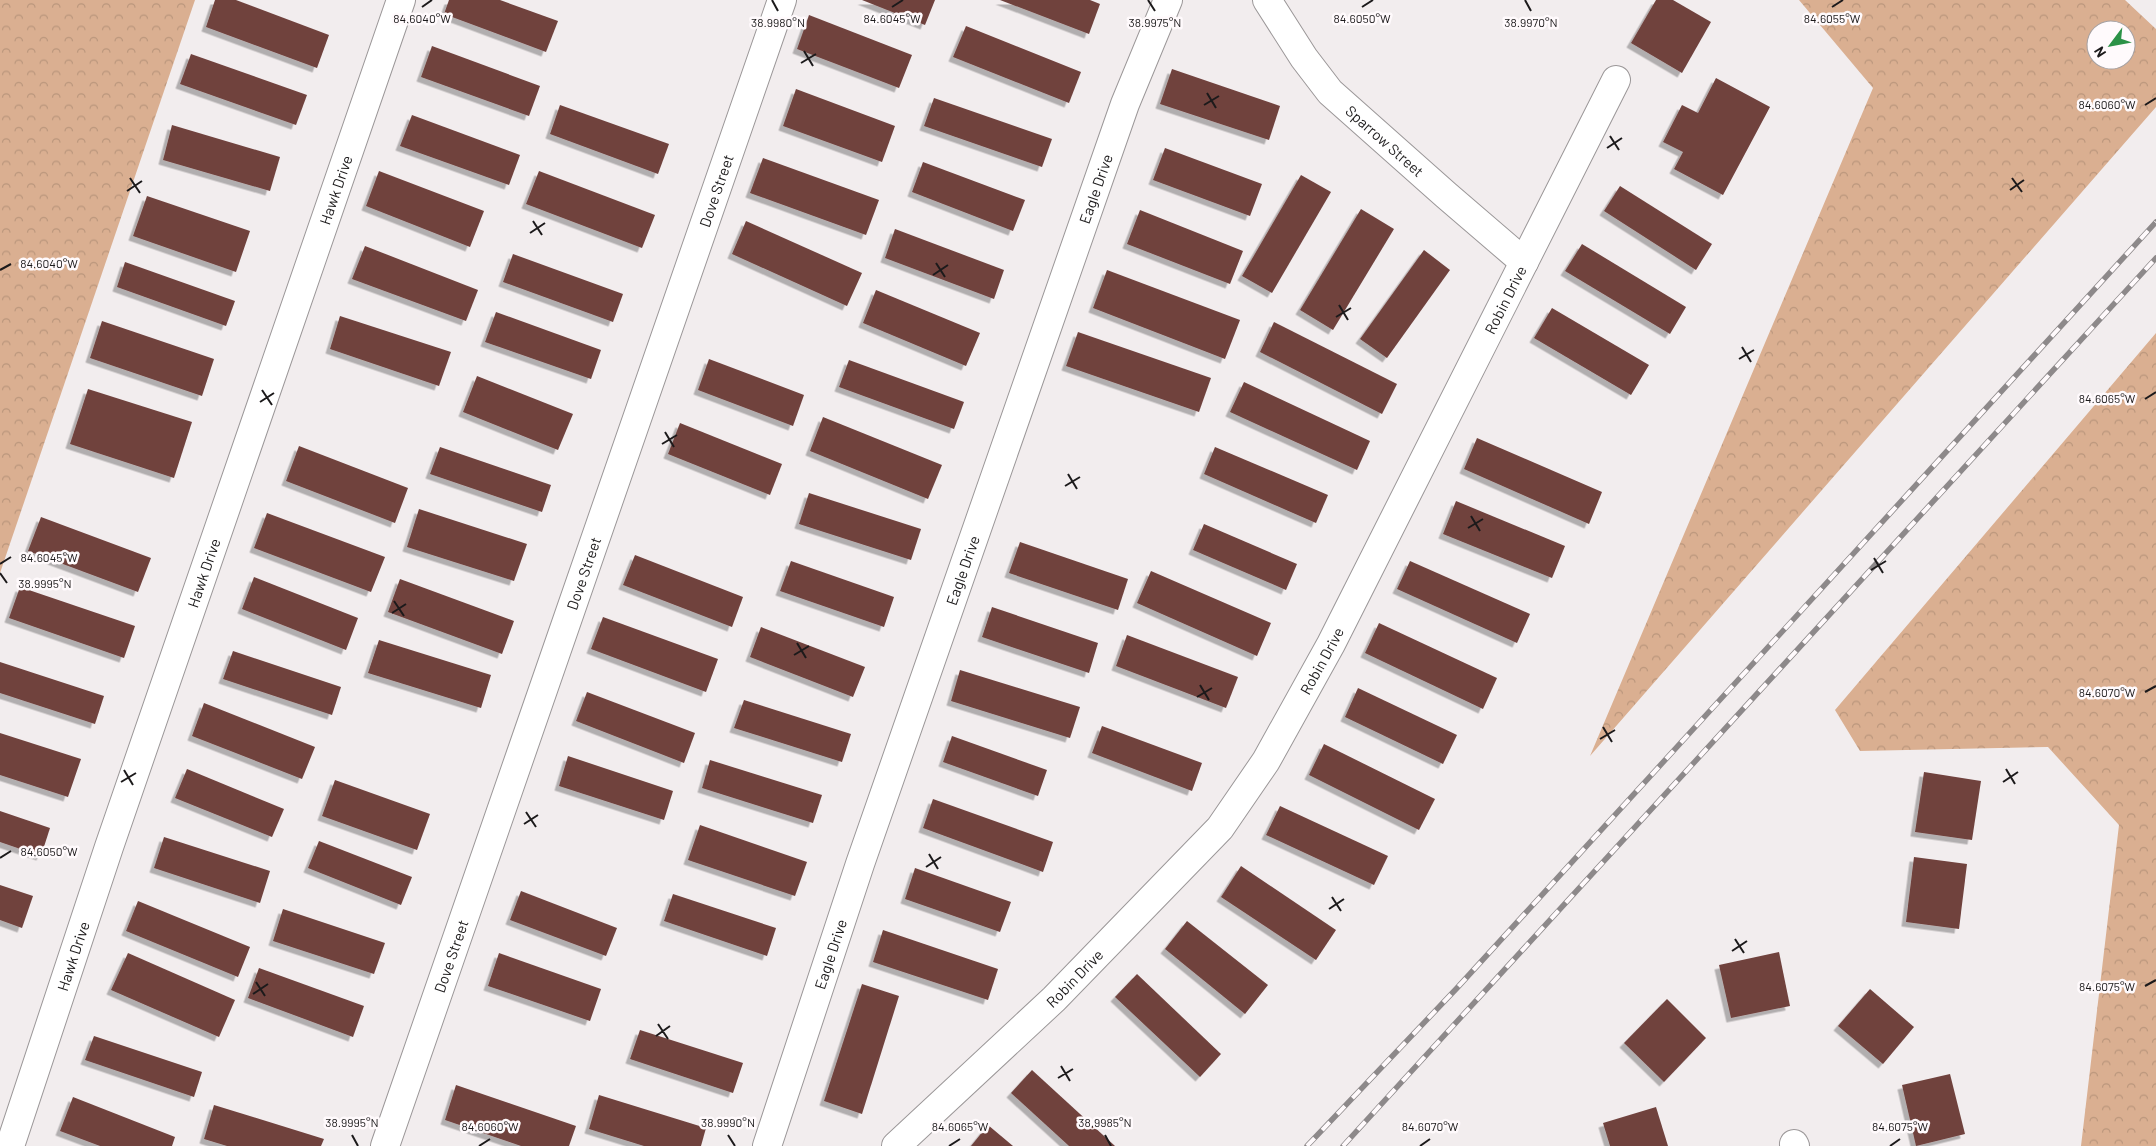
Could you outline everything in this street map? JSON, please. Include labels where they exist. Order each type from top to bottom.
[{"type":"street","name":"Hawk Drive","points":[[10,1146],[109,847],[401,0]]},
{"type":"street","name":"Dove Street","points":[[385,1146],[782,0]]},
{"type":"street","name":"Eagle Drive","points":[[767,1146],[860,864],[1115,132],[1168,0]]},
{"type":"street","name":"Sparrow Street","points":[[1267,0],[1304,58],[1330,92],[1524,262]]},
{"type":"street","name":"Robin Drive","points":[[896,1146],[1054,999],[1220,828],[1266,761],[1331,644],[1616,80]]},
{"type":"green space","points":[[0,0],[195,0],[0,573]]},
{"type":"green space","points":[[1799,0],[2125,0],[2156,29],[2156,107],[1590,756],[1873,88]]},
{"type":"green space","points":[[2156,333],[2156,1146],[2081,1146],[2119,825],[2048,747],[1860,751],[1835,710]]},
{"type":"building","points":[[215,0],[236,0],[329,35],[317,68],[206,27]]},
{"type":"building","points":[[449,0],[500,0],[558,21],[546,52],[444,14]]},
{"type":"building","points":[[862,0],[935,0],[925,25]]},
{"type":"building","points":[[1000,0],[1090,0],[1100,4],[1089,34]]},
{"type":"building","points":[[1656,0],[1673,0],[1711,22],[1682,73],[1631,43]]},
{"type":"building","points":[[809,15],[912,55],[899,88],[797,49]]},
{"type":"building","points":[[966,26],[1081,72],[1069,103],[953,57]]},
{"type":"building","points":[[432,46],[540,86],[529,116],[421,77]]},
{"type":"building","points":[[191,54],[307,95],[296,125],[180,84]]},
{"type":"building","points":[[1172,69],[1280,106],[1269,140],[1160,104]]},
{"type":"building","points":[[1716,78],[1770,107],[1723,195],[1674,169],[1683,152],[1663,142],[1682,105],[1698,113]]},
{"type":"building","points":[[796,89],[895,126],[882,162],[783,126]]},
{"type":"building","points":[[934,98],[1052,139],[1042,167],[924,126]]},
{"type":"building","points":[[560,105],[669,144],[658,174],[550,134]]},
{"type":"building","points":[[412,115],[520,155],[509,185],[400,146]]},
{"type":"building","points":[[172,125],[280,157],[270,191],[163,160]]},
{"type":"building","points":[[1165,148],[1262,184],[1250,216],[1153,180]]},
{"type":"building","points":[[763,158],[879,200],[866,235],[750,193]]},
{"type":"building","points":[[923,162],[1025,200],[1013,231],[912,192]]},
{"type":"building","points":[[379,171],[484,211],[470,247],[366,206]]},
{"type":"building","points":[[539,171],[655,215],[642,248],[526,204]]},
{"type":"building","points":[[1301,175],[1331,192],[1272,293],[1242,276]]},
{"type":"building","points":[[1620,186],[1712,244],[1696,270],[1604,211]]},
{"type":"building","points":[[147,196],[250,231],[236,272],[133,236]]},
{"type":"building","points":[[1361,209],[1394,229],[1333,330],[1300,310]]},
{"type":"building","points":[[1140,210],[1243,251],[1230,284],[1127,244]]},
{"type":"building","points":[[746,221],[862,273],[847,306],[732,254]]},
{"type":"building","points":[[895,229],[1004,270],[994,299],[885,258]]},
{"type":"building","points":[[1582,244],[1686,307],[1670,334],[1565,271]]},
{"type":"building","points":[[365,246],[478,290],[466,321],[352,279]]},
{"type":"building","points":[[1424,250],[1450,270],[1387,358],[1360,339]]},
{"type":"building","points":[[513,254],[623,294],[613,322],[503,282]]},
{"type":"building","points":[[125,262],[235,301],[226,326],[117,287]]},
{"type":"building","points":[[1107,270],[1240,320],[1225,359],[1093,308]]},
{"type":"building","points":[[876,290],[980,333],[966,366],[863,323]]},
{"type":"building","points":[[1552,308],[1649,365],[1631,395],[1534,338]]},
{"type":"building","points":[[496,312],[601,350],[591,379],[485,342]]},
{"type":"building","points":[[340,316],[451,352],[439,386],[330,349]]},
{"type":"building","points":[[102,321],[214,359],[202,396],[90,358]]},
{"type":"building","points":[[1274,322],[1397,384],[1382,414],[1260,352]]},
{"type":"building","points":[[1078,332],[1211,378],[1199,412],[1066,366]]},
{"type":"building","points":[[709,359],[804,395],[793,426],[698,390]]},
{"type":"building","points":[[849,360],[964,402],[954,429],[839,387]]},
{"type":"building","points":[[477,376],[573,414],[558,450],[463,412]]},
{"type":"building","points":[[1244,382],[1370,441],[1357,470],[1230,412]]},
{"type":"building","points":[[88,389],[192,422],[174,478],[70,444]]},
{"type":"building","points":[[823,417],[942,465],[928,499],[810,451]]},
{"type":"building","points":[[680,423],[782,464],[770,495],[668,454]]},
{"type":"building","points":[[1477,438],[1602,492],[1589,524],[1464,469]]},
{"type":"building","points":[[299,446],[408,488],[395,523],[286,481]]},
{"type":"building","points":[[440,447],[551,485],[542,512],[430,474]]},
{"type":"building","points":[[1215,447],[1328,495],[1316,523],[1204,474]]},
{"type":"building","points":[[809,493],[921,529],[911,560],[799,524]]},
{"type":"building","points":[[1456,501],[1565,546],[1552,578],[1443,534]]},
{"type":"building","points":[[419,509],[527,544],[514,581],[407,547]]},
{"type":"building","points":[[267,513],[385,557],[371,592],[254,548]]},
{"type":"building","points":[[41,517],[151,558],[138,592],[28,551]]},
{"type":"building","points":[[1204,524],[1297,564],[1286,590],[1193,550]]},
{"type":"building","points":[[1020,542],[1128,579],[1118,610],[1009,573]]},
{"type":"building","points":[[635,555],[743,597],[732,627],[623,585]]},
{"type":"building","points":[[791,561],[894,597],[884,627],[780,591]]},
{"type":"building","points":[[1410,561],[1530,614],[1517,643],[1397,589]]},
{"type":"building","points":[[1151,571],[1271,623],[1257,656],[1137,603]]},
{"type":"building","points":[[254,577],[358,618],[346,650],[242,609]]},
{"type":"building","points":[[400,579],[514,621],[502,654],[388,612]]},
{"type":"building","points":[[20,587],[135,626],[124,658],[9,618]]},
{"type":"building","points":[[992,607],[1098,643],[1089,673],[982,637]]},
{"type":"building","points":[[603,617],[718,659],[706,692],[591,649]]},
{"type":"building","points":[[1379,623],[1497,678],[1483,709],[1365,653]]},
{"type":"building","points":[[761,627],[865,667],[853,697],[750,657]]},
{"type":"building","points":[[1127,635],[1238,677],[1226,708],[1116,666]]},
{"type":"building","points":[[379,640],[491,675],[481,708],[368,673]]},
{"type":"building","points":[[233,651],[341,687],[332,715],[223,679]]},
{"type":"building","points":[[0,662],[104,696],[95,724],[0,693]]},
{"type":"building","points":[[960,670],[1080,707],[1070,738],[951,701]]},
{"type":"building","points":[[1358,688],[1457,735],[1443,764],[1345,717]]},
{"type":"building","points":[[587,692],[695,733],[684,763],[576,721]]},
{"type":"building","points":[[744,700],[851,734],[842,762],[734,728]]},
{"type":"building","points":[[204,703],[315,747],[302,779],[192,736]]},
{"type":"building","points":[[1102,726],[1202,763],[1192,791],[1092,753]]},
{"type":"building","points":[[0,733],[81,759],[68,797],[0,775]]},
{"type":"building","points":[[952,736],[1047,770],[1038,796],[943,762]]},
{"type":"building","points":[[1324,744],[1435,799],[1419,830],[1309,775]]},
{"type":"building","points":[[568,756],[673,791],[664,820],[559,786]]},
{"type":"building","points":[[710,760],[822,795],[813,823],[702,788]]},
{"type":"building","points":[[187,769],[284,809],[272,837],[175,798]]},
{"type":"building","points":[[1924,772],[1981,781],[1972,840],[1915,832]]},
{"type":"building","points":[[335,780],[430,814],[417,850],[322,816]]},
{"type":"building","points":[[933,799],[1053,842],[1043,872],[923,828]]},
{"type":"building","points":[[1280,806],[1388,856],[1374,885],[1266,835]]},
{"type":"building","points":[[0,811],[50,828],[41,856],[0,842]]},
{"type":"building","points":[[700,825],[807,862],[795,896],[688,860]]},
{"type":"building","points":[[164,837],[270,871],[260,903],[154,868]]},
{"type":"building","points":[[319,841],[412,877],[401,905],[308,868]]},
{"type":"building","points":[[1914,857],[1967,864],[1959,929],[1906,922]]},
{"type":"building","points":[[1241,866],[1336,930],[1316,960],[1221,897]]},
{"type":"building","points":[[915,868],[1011,902],[1000,932],[905,899]]},
{"type":"building","points":[[0,885],[33,896],[22,928],[0,920]]},
{"type":"building","points":[[521,891],[617,928],[606,956],[510,920]]},
{"type":"building","points":[[673,894],[776,928],[767,956],[664,921]]},
{"type":"building","points":[[138,901],[250,947],[238,977],[126,931]]},
{"type":"building","points":[[283,909],[385,943],[374,974],[273,941]]},
{"type":"building","points":[[1187,921],[1268,985],[1245,1014],[1165,949]]},
{"type":"building","points":[[883,930],[998,969],[988,1000],[873,962]]},
{"type":"building","points":[[1779,952],[1790,1006],[1731,1018],[1719,965]]},
{"type":"building","points":[[128,953],[235,1000],[219,1037],[111,990]]},
{"type":"building","points":[[499,953],[601,989],[590,1021],[488,986]]},
{"type":"building","points":[[259,968],[364,1006],[353,1037],[248,998]]},
{"type":"building","points":[[1137,974],[1221,1054],[1200,1077],[1115,997]]},
{"type":"building","points":[[862,984],[899,996],[862,1114],[824,1101]]},
{"type":"building","points":[[1870,989],[1914,1027],[1883,1064],[1838,1026]]},
{"type":"building","points":[[1667,999],[1706,1038],[1664,1082],[1624,1043]]},
{"type":"building","points":[[640,1030],[743,1063],[733,1093],[630,1059]]},
{"type":"building","points":[[94,1036],[202,1072],[194,1097],[85,1060]]},
{"type":"building","points":[[1032,1070],[1115,1146],[1069,1146],[1011,1093]]},
{"type":"building","points":[[1950,1074],[1965,1134],[1916,1146],[1902,1085]]},
{"type":"building","points":[[456,1085],[576,1126],[569,1146],[521,1146],[445,1120]]},
{"type":"building","points":[[599,1095],[706,1128],[701,1146],[644,1146],[589,1129]]},
{"type":"building","points":[[73,1097],[175,1137],[172,1146],[100,1146],[60,1131]]},
{"type":"building","points":[[214,1105],[324,1139],[321,1146],[227,1146],[204,1139]]},
{"type":"building","points":[[1656,1107],[1668,1146],[1610,1146],[1603,1123]]},
{"type":"building","points":[[988,1125],[1013,1146],[971,1146]]},
{"type":"railway","points":[[1307,1146],[1457,988],[2156,222]]},
{"type":"railway","points":[[1343,1146],[2156,258]]}]
